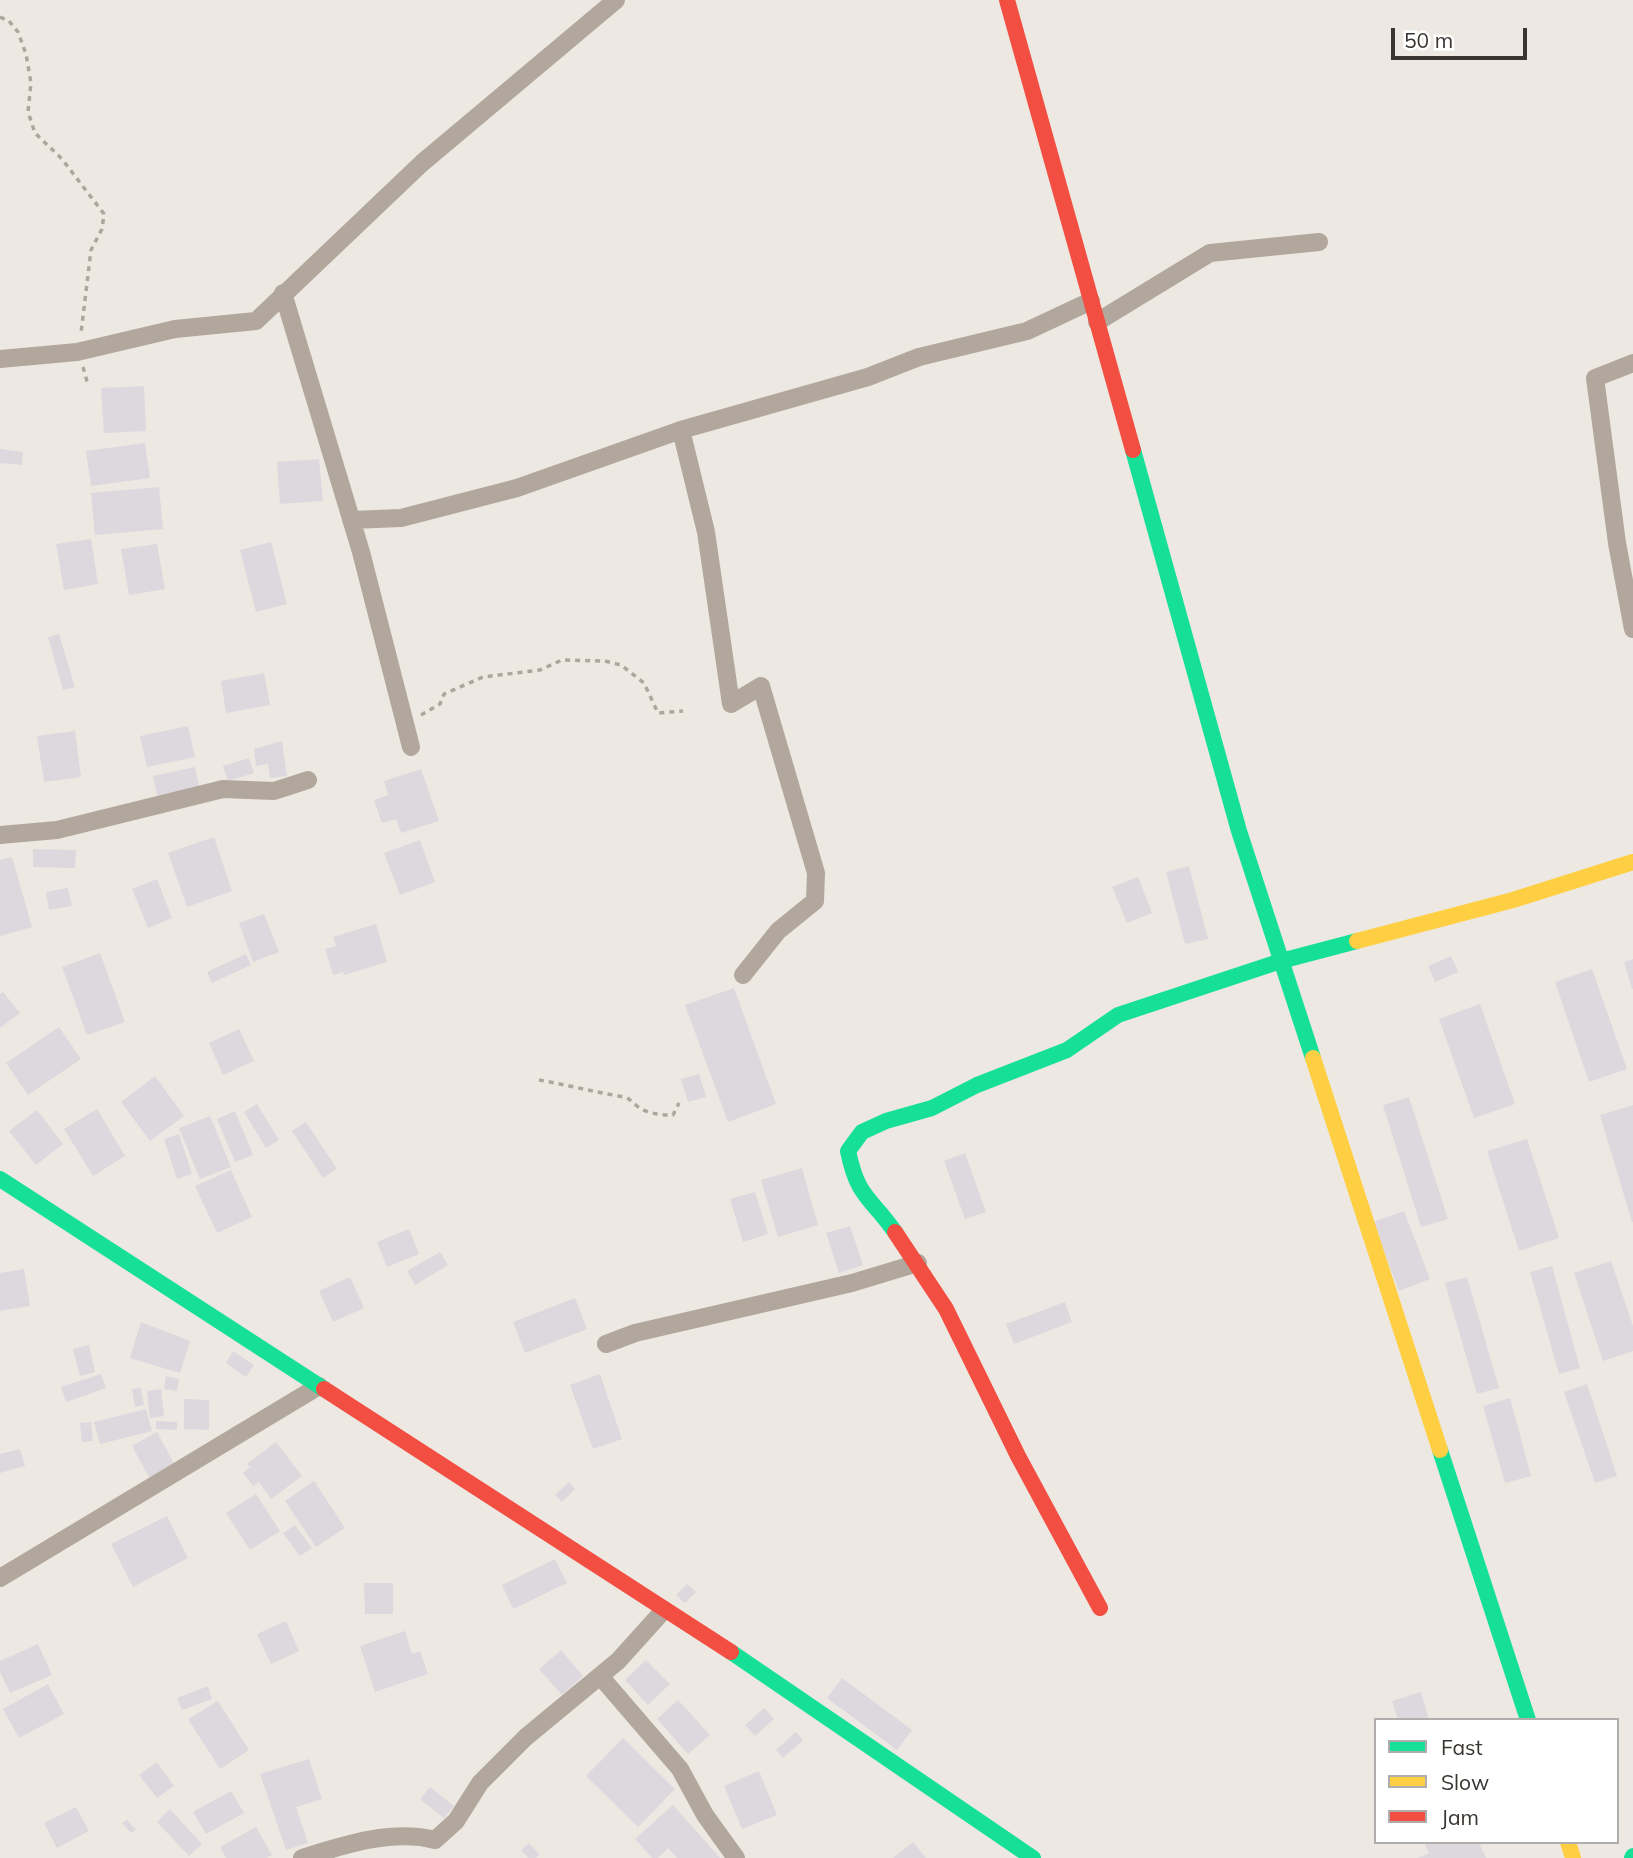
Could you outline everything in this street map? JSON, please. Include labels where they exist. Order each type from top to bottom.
[{"type":"street","points":[[0,359],[77,352],[175,329],[256,321],[422,163],[616,0]]},
{"type":"street","points":[[1007,0],[1235,817],[1527,1718]]},
{"type":"street","points":[[1097,322],[1210,253],[1319,242]]},
{"type":"street","points":[[283,293],[351,520],[407,723],[411,747]]},
{"type":"street","points":[[351,520],[401,518],[517,488],[681,430],[867,377],[919,357],[1027,331],[1091,301]]},
{"type":"street","points":[[1633,363],[1595,378],[1617,544],[1633,629]]},
{"type":"street","points":[[681,430],[706,532],[732,704],[761,686],[817,873],[815,901],[778,931],[743,975]]},
{"type":"street","points":[[0,835],[57,830],[223,789],[274,791],[308,780]]},
{"type":"street","points":[[1100,1608],[1018,1456],[946,1309],[918,1263],[854,1181],[848,1151],[862,1132],[886,1121],[932,1108],[977,1084],[1067,1049],[1118,1014],[1281,961],[1513,900],[1633,862]]},
{"type":"street","points":[[0,1179],[815,1707],[1033,1858]]},
{"type":"street","points":[[606,1344],[635,1333],[852,1283],[918,1263]]},
{"type":"street","points":[[0,1578],[319,1386]]},
{"type":"street","points":[[302,1858],[340,1846],[411,1833],[435,1840],[456,1821],[480,1783],[526,1737],[600,1676],[664,1609]]},
{"type":"street","points":[[600,1676],[666,1750],[736,1858]]},
{"type":"path","points":[[0,17],[9,21],[18,32],[26,54],[31,83],[28,112],[35,133],[62,159],[104,214],[102,229],[91,250],[77,352],[88,385]]},
{"type":"path","points":[[407,723],[440,704],[444,694],[483,677],[540,670],[562,660],[605,660],[621,665],[644,683],[657,713],[683,711]]},
{"type":"path","points":[[539,1080],[576,1085],[609,1096],[627,1097],[639,1108],[659,1115],[673,1115],[679,1103]]},
{"type":"building","points":[[144,386],[146,431],[104,433],[101,388]]},
{"type":"building","points":[[145,443],[150,478],[91,486],[86,451]]},
{"type":"building","points":[[0,449],[23,452],[22,465],[0,463]]},
{"type":"building","points":[[319,459],[323,501],[280,504],[277,462]]},
{"type":"building","points":[[159,487],[163,529],[95,535],[91,493]]},
{"type":"building","points":[[91,539],[98,584],[64,590],[56,544]]},
{"type":"building","points":[[271,542],[287,604],[256,612],[240,550]]},
{"type":"building","points":[[157,544],[165,589],[129,595],[121,549]]},
{"type":"building","points":[[59,634],[75,687],[63,690],[48,637]]},
{"type":"building","points":[[264,673],[270,705],[226,713],[221,681]]},
{"type":"building","points":[[188,726],[195,757],[147,767],[140,736]]},
{"type":"building","points":[[75,731],[81,777],[44,782],[37,736]]},
{"type":"building","points":[[282,741],[287,776],[270,778],[268,764],[256,766],[254,749]]},
{"type":"building","points":[[249,758],[254,773],[228,781],[223,766]]},
{"type":"building","points":[[195,767],[200,791],[158,800],[153,776]]},
{"type":"building","points":[[421,769],[439,821],[401,833],[396,819],[382,823],[374,800],[388,795],[384,781]]},
{"type":"building","points":[[214,837],[232,891],[187,907],[168,853]]},
{"type":"building","points":[[420,840],[435,882],[400,895],[384,853]]},
{"type":"building","points":[[33,849],[76,850],[75,868],[33,867]]},
{"type":"building","points":[[12,857],[32,927],[0,936],[0,860]]},
{"type":"building","points":[[1189,866],[1208,939],[1185,944],[1166,872]]},
{"type":"building","points":[[1138,877],[1152,913],[1127,923],[1112,887]]},
{"type":"building","points":[[157,879],[172,918],[148,928],[132,889]]},
{"type":"building","points":[[68,888],[72,906],[49,910],[46,892]]},
{"type":"building","points":[[264,914],[279,952],[253,962],[239,923]]},
{"type":"building","points":[[376,924],[387,962],[344,975],[343,972],[333,975],[325,949],[336,946],[333,937]]},
{"type":"building","points":[[100,953],[125,1022],[87,1035],[62,967]]},
{"type":"building","points":[[246,954],[251,965],[212,983],[207,972]]},
{"type":"building","points":[[1451,956],[1458,972],[1435,982],[1428,966]]},
{"type":"building","points":[[1633,959],[1633,989],[1632,989],[1624,962]]},
{"type":"building","points":[[1592,969],[1627,1069],[1589,1082],[1555,982]]},
{"type":"building","points":[[734,988],[776,1104],[728,1122],[685,1005]]},
{"type":"building","points":[[3,992],[20,1013],[0,1028],[0,994]]},
{"type":"building","points":[[1480,1004],[1515,1104],[1474,1118],[1439,1019]]},
{"type":"building","points":[[59,1027],[81,1059],[28,1095],[6,1063]]},
{"type":"building","points":[[239,1029],[254,1061],[223,1075],[209,1043]]},
{"type":"building","points":[[699,1074],[706,1097],[688,1102],[681,1079]]},
{"type":"building","points":[[155,1076],[184,1116],[150,1141],[121,1102]]},
{"type":"building","points":[[1409,1097],[1448,1219],[1421,1227],[1383,1105]]},
{"type":"building","points":[[257,1104],[279,1140],[266,1148],[244,1112]]},
{"type":"building","points":[[1633,1105],[1633,1222],[1632,1222],[1600,1115]]},
{"type":"building","points":[[97,1109],[125,1156],[93,1176],[64,1129]]},
{"type":"building","points":[[37,1110],[63,1144],[36,1165],[9,1131]]},
{"type":"building","points":[[235,1111],[253,1155],[235,1162],[217,1119]]},
{"type":"building","points":[[210,1116],[231,1167],[200,1179],[179,1128]]},
{"type":"building","points":[[306,1122],[337,1169],[323,1178],[292,1131]]},
{"type":"building","points":[[179,1134],[192,1174],[177,1179],[164,1139]]},
{"type":"building","points":[[1527,1139],[1559,1238],[1519,1251],[1487,1151]]},
{"type":"building","points":[[965,1153],[986,1212],[965,1219],[944,1161]]},
{"type":"building","points":[[802,1168],[818,1225],[778,1237],[761,1180]]},
{"type":"building","points":[[231,1170],[252,1217],[217,1233],[195,1186]]},
{"type":"building","points":[[755,1192],[768,1234],[743,1242],[730,1199]]},
{"type":"building","points":[[1404,1211],[1430,1279],[1399,1291],[1373,1222]]},
{"type":"building","points":[[850,1226],[863,1265],[839,1273],[826,1233]]},
{"type":"building","points":[[409,1229],[419,1254],[387,1267],[377,1242]]},
{"type":"building","points":[[440,1252],[448,1265],[415,1285],[407,1271]]},
{"type":"building","points":[[1611,1261],[1633,1326],[1633,1351],[1603,1361],[1574,1273]]},
{"type":"building","points":[[1552,1266],[1580,1368],[1559,1374],[1530,1272]]},
{"type":"building","points":[[24,1269],[30,1306],[0,1311],[0,1273]]},
{"type":"building","points":[[350,1277],[364,1308],[333,1322],[319,1291]]},
{"type":"building","points":[[1467,1277],[1499,1388],[1477,1394],[1445,1283]]},
{"type":"building","points":[[575,1298],[587,1329],[525,1353],[513,1322]]},
{"type":"building","points":[[1065,1302],[1072,1322],[1014,1344],[1006,1324]]},
{"type":"building","points":[[141,1322],[190,1341],[180,1373],[130,1358]]},
{"type":"building","points":[[89,1345],[95,1372],[80,1376],[73,1349]]},
{"type":"building","points":[[233,1351],[254,1365],[246,1377],[226,1363]]},
{"type":"building","points":[[101,1374],[106,1388],[66,1402],[61,1387]]},
{"type":"building","points":[[600,1374],[622,1439],[593,1449],[570,1385]]},
{"type":"building","points":[[166,1376],[179,1379],[177,1391],[164,1389]]},
{"type":"building","points":[[1587,1384],[1617,1476],[1595,1483],[1564,1392]]},
{"type":"building","points":[[141,1388],[144,1405],[135,1407],[132,1389]]},
{"type":"building","points":[[161,1389],[164,1416],[150,1418],[147,1391]]},
{"type":"building","points":[[1510,1398],[1531,1476],[1505,1483],[1483,1406]]},
{"type":"building","points":[[184,1399],[209,1400],[209,1430],[184,1429]]},
{"type":"building","points":[[146,1409],[152,1431],[100,1444],[94,1422]]},
{"type":"building","points":[[156,1421],[177,1422],[177,1430],[156,1429]]},
{"type":"building","points":[[91,1422],[93,1441],[82,1442],[80,1423]]},
{"type":"building","points":[[157,1432],[176,1467],[151,1481],[132,1446]]},
{"type":"building","points":[[276,1442],[302,1476],[271,1499],[259,1482],[253,1486],[243,1473],[250,1467],[247,1464]]},
{"type":"building","points":[[20,1449],[25,1466],[0,1473],[0,1454]]},
{"type":"building","points":[[314,1481],[345,1528],[316,1547],[285,1501]]},
{"type":"building","points":[[569,1482],[575,1489],[562,1502],[555,1495]]},
{"type":"building","points":[[256,1494],[280,1531],[250,1550],[226,1513]]},
{"type":"building","points":[[167,1516],[188,1558],[133,1587],[111,1544]]},
{"type":"building","points":[[295,1525],[312,1548],[300,1556],[283,1533]]},
{"type":"building","points":[[555,1559],[567,1583],[513,1609],[502,1585]]},
{"type":"building","points":[[364,1583],[393,1583],[393,1614],[365,1614]]},
{"type":"building","points":[[687,1584],[696,1592],[685,1603],[676,1595]]},
{"type":"building","points":[[286,1621],[299,1651],[271,1664],[257,1634]]},
{"type":"building","points":[[405,1631],[412,1654],[420,1651],[428,1674],[375,1692],[360,1646]]},
{"type":"building","points":[[38,1644],[52,1675],[10,1693],[0,1672],[0,1661]]},
{"type":"building","points":[[561,1650],[583,1676],[562,1695],[539,1669]]},
{"type":"building","points":[[646,1660],[670,1684],[648,1705],[625,1680]]},
{"type":"building","points":[[842,1678],[912,1730],[897,1750],[827,1698]]},
{"type":"building","points":[[48,1684],[64,1714],[19,1738],[3,1709]]},
{"type":"building","points":[[208,1686],[212,1699],[182,1710],[177,1698]]},
{"type":"building","points":[[1421,1692],[1428,1718],[1397,1718],[1392,1701]]},
{"type":"building","points":[[678,1700],[710,1735],[688,1754],[657,1719]]},
{"type":"building","points":[[218,1701],[249,1750],[220,1769],[188,1719]]},
{"type":"building","points":[[764,1708],[774,1719],[755,1736],[745,1725]]},
{"type":"building","points":[[796,1732],[803,1740],[783,1758],[776,1750]]},
{"type":"building","points":[[623,1738],[675,1789],[638,1827],[586,1776]]},
{"type":"building","points":[[309,1759],[322,1799],[296,1807],[308,1843],[286,1850],[260,1774]]},
{"type":"building","points":[[157,1762],[174,1786],[157,1798],[139,1775]]},
{"type":"building","points":[[759,1771],[777,1815],[742,1829],[724,1786]]},
{"type":"building","points":[[430,1787],[454,1806],[444,1818],[420,1799]]},
{"type":"building","points":[[231,1791],[244,1813],[206,1834],[193,1812]]},
{"type":"building","points":[[673,1805],[720,1858],[677,1858],[668,1848],[658,1858],[652,1858],[635,1839]]},
{"type":"building","points":[[76,1807],[89,1831],[57,1848],[44,1823]]},
{"type":"building","points":[[170,1809],[202,1844],[189,1856],[157,1822]]},
{"type":"building","points":[[127,1820],[136,1830],[131,1833],[122,1823]]},
{"type":"building","points":[[256,1827],[272,1855],[267,1858],[226,1858],[220,1847]]},
{"type":"building","points":[[913,1842],[926,1858],[893,1858]]},
{"type":"building","points":[[529,1843],[540,1855],[536,1858],[528,1858],[521,1850]]},
{"type":"building","points":[[1425,1844],[1480,1844],[1486,1858],[1417,1858],[1429,1853]]},
{"type":"traffic: fast","points":[[1133,450],[1239,831],[1313,1058]]},
{"type":"traffic: fast","points":[[895,1232],[866,1196],[852,1167],[848,1151],[862,1132],[886,1121],[932,1108],[977,1085],[1067,1050],[1118,1015],[1281,961],[1357,941]]},
{"type":"traffic: fast","points":[[0,1179],[324,1389]]},
{"type":"traffic: fast","points":[[1440,1450],[1527,1718]]},
{"type":"traffic: fast","points":[[731,1652],[1033,1858]]},
{"type":"traffic: slow","points":[[1357,941],[1513,900],[1633,862]]},
{"type":"traffic: slow","points":[[1313,1058],[1440,1450]]},
{"type":"traffic: slow","points":[[1569,1844],[1573,1858]]},
{"type":"traffic: jam","points":[[1007,0],[1133,450]]},
{"type":"traffic: jam","points":[[895,1232],[946,1309],[1018,1456],[1100,1608]]},
{"type":"traffic: jam","points":[[324,1389],[731,1652]]}]
